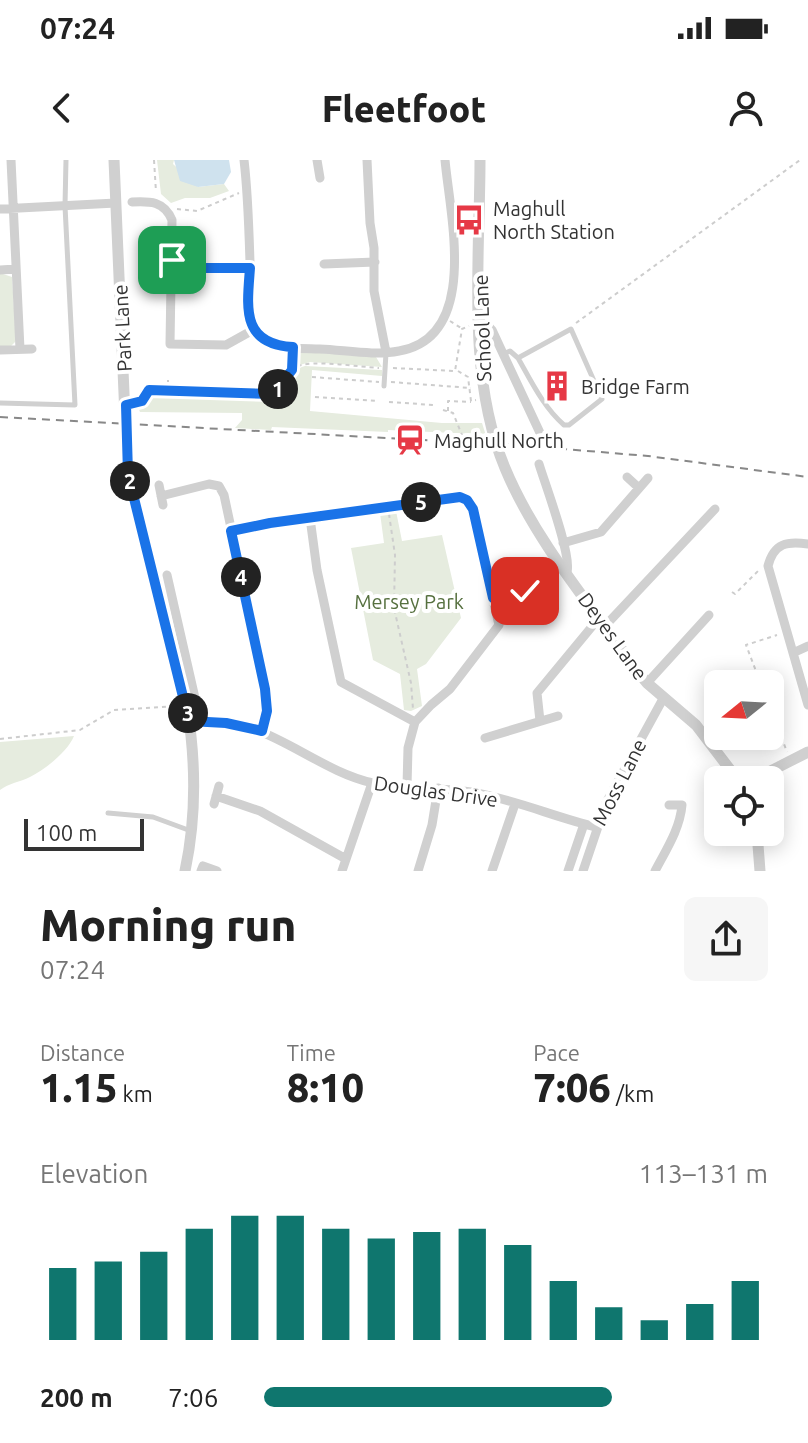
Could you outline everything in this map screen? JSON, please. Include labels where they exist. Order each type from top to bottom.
[{"type":"street","points":[[11,160],[20,349]]},
{"type":"street","name":"Park Lane","points":[[114,160],[128,474],[187,706],[195,721]]},
{"type":"street","points":[[244,160],[250,268],[248,299],[253,330],[273,344],[386,352],[404,350],[434,332],[445,317],[453,297],[455,278],[445,160]]},
{"type":"street","points":[[317,160],[320,178]]},
{"type":"street","points":[[367,160],[368,208],[375,262],[374,291],[386,352]]},
{"type":"street","name":"School Lane","points":[[480,160],[480,359],[490,422],[504,467],[532,522],[564,572]]},
{"type":"street","points":[[132,202],[153,196],[172,220],[170,344],[226,345],[253,330]]},
{"type":"street","points":[[0,209],[116,203]]},
{"type":"street","points":[[324,264],[375,262]]},
{"type":"street","points":[[172,268],[250,268]]},
{"type":"street","points":[[0,270],[16,269]]},
{"type":"street","points":[[479,321],[492,330],[541,435]]},
{"type":"street","points":[[0,350],[32,349]]},
{"type":"street","points":[[480,359],[501,352]]},
{"type":"street","name":"Deyes Lane","points":[[539,464],[569,566],[564,572],[647,683],[709,740],[728,766]]},
{"type":"street","points":[[627,477],[639,488]]},
{"type":"street","points":[[563,543],[601,532],[648,478]]},
{"type":"street","points":[[161,496],[209,484],[219,486],[224,495],[267,697],[262,731]]},
{"type":"street","points":[[231,531],[457,496],[467,500],[473,509],[499,621],[498,629],[450,689],[415,722],[408,748],[407,786]]},
{"type":"street","points":[[540,721],[537,693],[602,622],[715,509]]},
{"type":"street","points":[[310,518],[317,570],[341,682],[415,722]]},
{"type":"street","points":[[808,544],[789,542],[780,545],[773,552],[768,566],[808,705]]},
{"type":"street","name":"Park Lane","points":[[167,575],[195,721],[192,831],[185,871]]},
{"type":"street","points":[[170,590],[182,588]]},
{"type":"street","points":[[647,683],[709,615]]},
{"type":"street","points":[[694,632],[703,640]]},
{"type":"street","points":[[795,652],[808,646]]},
{"type":"street","name":"Moss Lane","points":[[586,870],[596,827],[617,779],[664,697]]},
{"type":"street","points":[[485,738],[558,716]]},
{"type":"street","name":"Douglas Drive","points":[[195,721],[226,723],[262,731],[329,767],[372,783],[471,792],[596,827]]},
{"type":"street","points":[[779,766],[808,752]]},
{"type":"street","points":[[342,871],[372,783]]},
{"type":"street","points":[[418,871],[432,825],[438,788]]},
{"type":"street","points":[[217,795],[260,811],[346,859]]},
{"type":"street","points":[[492,871],[515,804]]},
{"type":"street","points":[[655,871],[681,815],[682,805],[669,805]]},
{"type":"street","points":[[568,871],[584,824]]},
{"type":"street","points":[[758,846],[760,871]]},
{"type":"street","points":[[203,864],[217,871]]},
{"type":"lane","points":[[0,403],[75,405],[65,206],[66,160]]},
{"type":"lane","points":[[501,352],[513,351],[560,423],[569,425],[602,399],[573,331],[569,330],[518,358]]},
{"type":"lane","points":[[385,383],[386,352]]},
{"type":"lane","points":[[108,813],[153,817],[192,831]]},
{"type":"path","points":[[153,196],[154,160]]},
{"type":"path","points":[[569,330],[587,313],[800,160]]},
{"type":"path","points":[[164,207],[197,211],[247,191]]},
{"type":"path","points":[[445,317],[462,329]]},
{"type":"path","points":[[462,329],[479,321]]},
{"type":"path","points":[[457,370],[462,329]]},
{"type":"path","points":[[126,409],[142,401],[149,390],[271,395],[292,370],[293,347]]},
{"type":"path","points":[[292,370],[310,364],[382,368]]},
{"type":"path","points":[[390,368],[457,370],[468,377],[472,401],[448,401],[448,413]]},
{"type":"path","points":[[312,377],[471,388]]},
{"type":"path","points":[[168,380],[168,391]]},
{"type":"path","points":[[315,397],[378,401]]},
{"type":"path","points":[[389,402],[434,405]]},
{"type":"path","points":[[443,410],[453,412],[462,437],[461,450]]},
{"type":"path","points":[[448,436],[468,437]]},
{"type":"path","points":[[448,449],[468,451]]},
{"type":"path","points":[[395,506],[389,512],[395,555],[394,608],[411,683],[415,722]]},
{"type":"path","points":[[732,592],[735,594],[768,566]]},
{"type":"path","points":[[493,598],[525,591],[564,572]]},
{"type":"path","points":[[756,670],[746,645],[788,632]]},
{"type":"path","points":[[0,739],[80,730],[114,710],[187,706]]},
{"type":"path","points":[[784,744],[790,760]]},
{"type":"green space","points":[[157,160],[174,160],[173,164],[198,187],[224,184],[229,191],[210,198],[185,198],[171,203],[161,194]]},
{"type":"green space","points":[[0,273],[12,277],[16,341],[10,347],[0,347]]},
{"type":"green space","points":[[294,351],[376,357],[382,367],[310,362],[293,367]]},
{"type":"green space","points":[[305,366],[382,370],[382,376],[312,370],[310,411],[442,423],[482,423],[487,439],[475,439],[475,434],[388,430],[235,428],[242,420],[242,413],[140,412],[137,405],[145,400],[149,392],[271,397],[294,372]]},
{"type":"green space","name":"Mersey Park","points":[[396,511],[402,541],[442,535],[461,618],[426,664],[417,669],[422,706],[411,711],[404,710],[400,674],[373,660],[351,548],[384,543],[380,513]]},
{"type":"green space","points":[[74,736],[62,753],[43,769],[0,790],[0,742]]},
{"type":"water","points":[[174,160],[229,160],[231,172],[224,184],[198,187],[180,181]]},
{"type":"railway","points":[[0,417],[516,445],[648,456],[808,477]]},
{"type":"place","name":"Maghull North Station","points":[[469,220]]},
{"type":"place","name":"Bridge Farm","points":[[557,386]]},
{"type":"place","name":"Maghull North","points":[[410,440]]},
{"type":"route","points":[[172,260],[172,268],[250,268],[248,299],[253,330],[273,344],[293,347],[292,370],[273,394],[149,390],[142,401],[126,405],[128,474],[189,721],[226,723],[262,731],[267,711],[267,697],[231,531],[457,496],[467,500],[473,509],[493,598],[525,591]]}]
